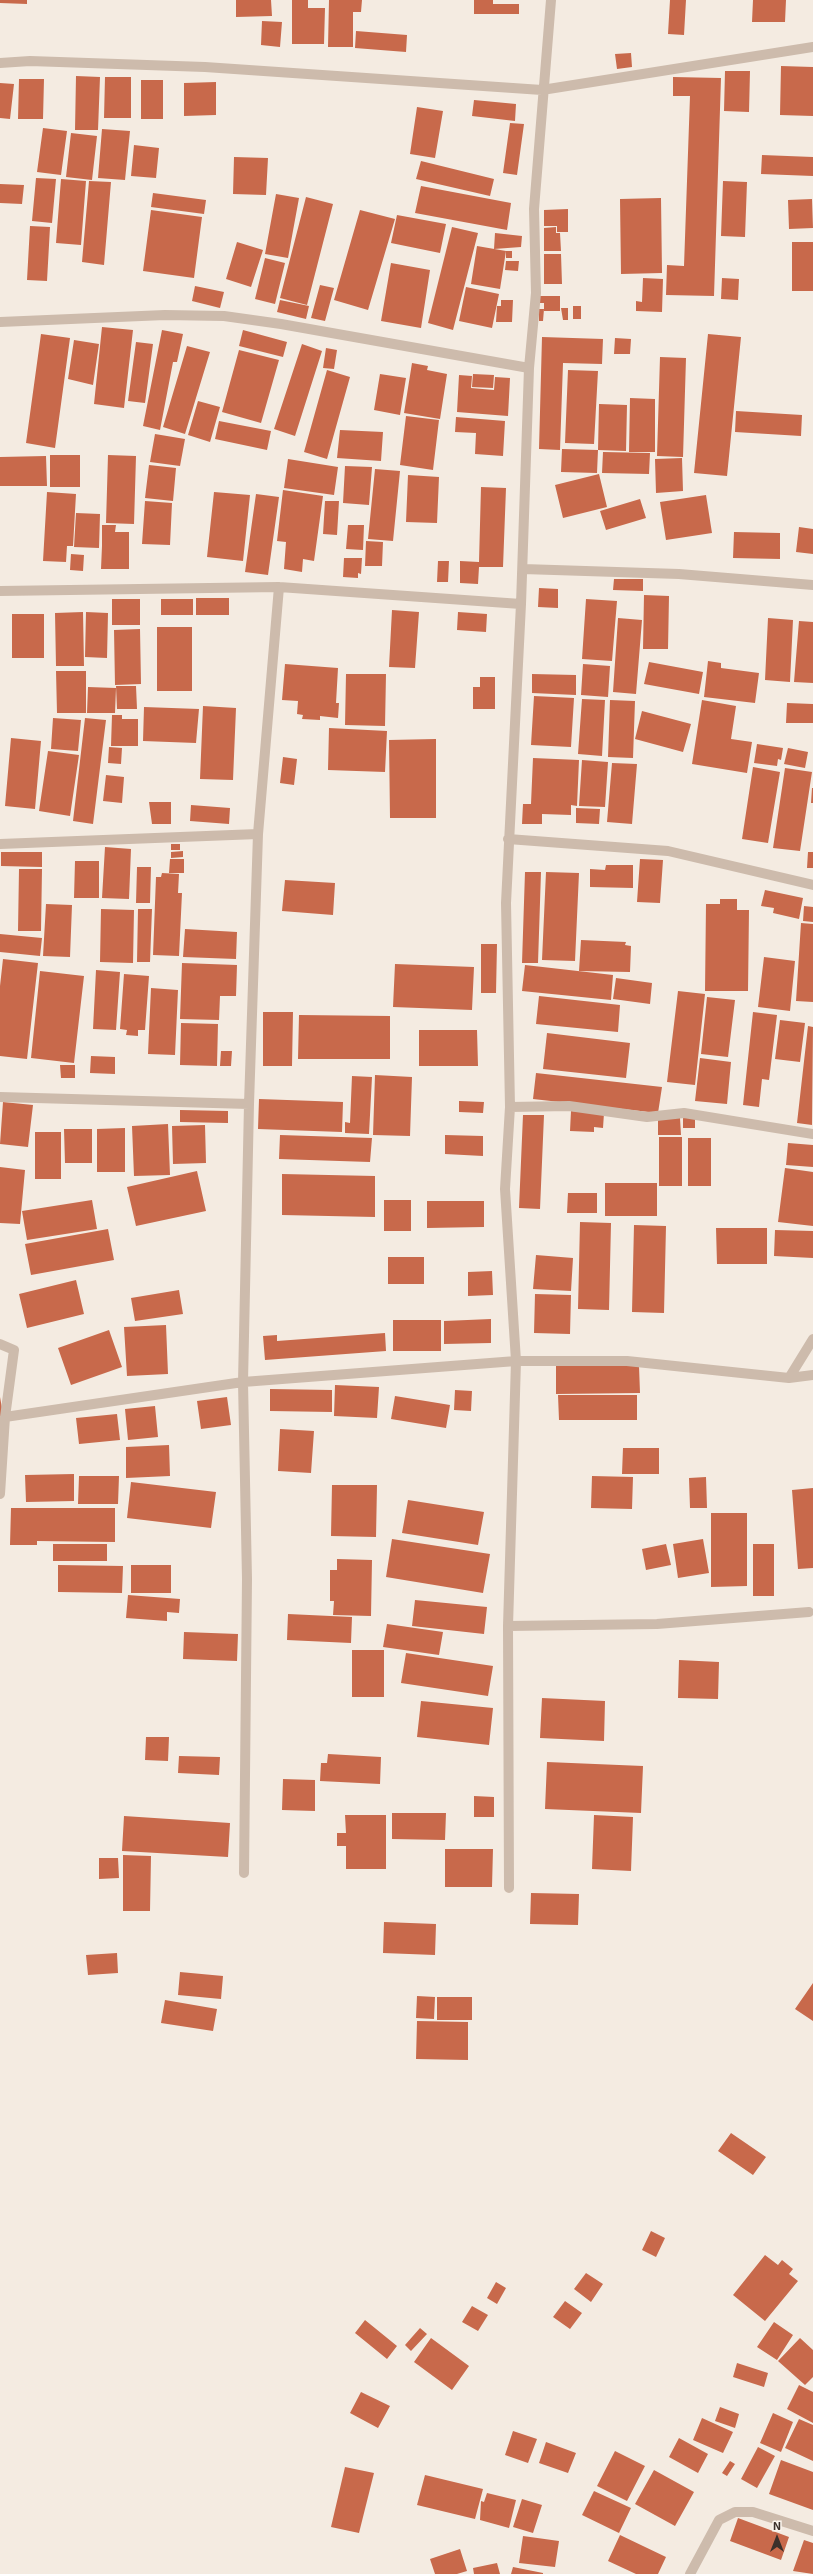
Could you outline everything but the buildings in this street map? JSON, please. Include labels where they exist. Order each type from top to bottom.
[{"type":"street","points":[[509,1888],[508,1626],[516,1361],[505,1189],[510,1107],[506,903],[508,839],[523,569],[528,368],[536,293],[534,209],[542,90],[551,0]]},
{"type":"street","points":[[0,63],[30,61],[206,67],[542,90],[813,47]]},
{"type":"street","points":[[0,322],[166,315],[224,316],[281,324],[528,368]]},
{"type":"street","points":[[523,569],[679,574],[813,585]]},
{"type":"street","points":[[0,591],[279,587],[521,604]]},
{"type":"street","points":[[244,1874],[247,1579],[243,1382],[249,1104],[258,834],[279,587]]},
{"type":"street","points":[[0,844],[258,834]]},
{"type":"street","points":[[508,839],[668,851],[813,885]]},
{"type":"street","points":[[0,1096],[249,1104]]},
{"type":"street","points":[[510,1107],[569,1106],[647,1117],[684,1113],[813,1134]]},
{"type":"street","points":[[789,1378],[813,1339]]},
{"type":"street","points":[[0,1344],[14,1350],[5,1417],[0,1494]]},
{"type":"street","points":[[5,1417],[243,1382],[516,1361],[627,1361],[789,1378],[813,1375]]},
{"type":"street","points":[[508,1626],[657,1624],[809,1612]]},
{"type":"street","points":[[690,2574],[719,2520],[735,2512],[753,2512],[813,2532]]}]
